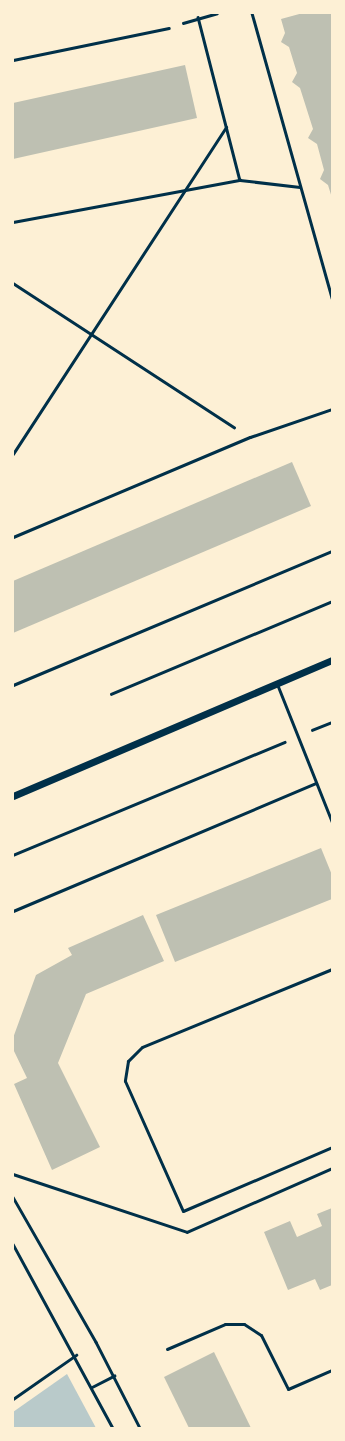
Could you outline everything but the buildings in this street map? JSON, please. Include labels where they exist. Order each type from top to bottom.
[{"type":"street","points":[[13,796],[332,660]]},
{"type":"lane","points":[[13,60],[169,28]]},
{"type":"lane","points":[[13,537],[250,437],[332,409]]},
{"type":"lane","points":[[13,686],[332,551]]},
{"type":"lane","points":[[278,684],[332,822]]},
{"type":"lane","points":[[13,911],[316,783]]},
{"type":"lane","points":[[332,970],[142,1047],[128,1061],[125,1081],[182,1211],[332,1147]]},
{"type":"lane","points":[[167,1349],[225,1324],[244,1324],[261,1335],[288,1389],[332,1370]]},
{"type":"path","points":[[169,28],[198,17],[217,13]]},
{"type":"path","points":[[252,13],[332,298]]},
{"type":"path","points":[[198,17],[240,180]]},
{"type":"path","points":[[13,454],[226,127]]},
{"type":"path","points":[[13,222],[240,180],[300,187]]},
{"type":"path","points":[[13,283],[250,437]]},
{"type":"path","points":[[111,694],[332,601]]},
{"type":"path","points":[[13,855],[332,722]]},
{"type":"path","points":[[13,1197],[114,1376],[140,1428]]},
{"type":"path","points":[[13,1244],[76,1355],[113,1428]]},
{"type":"path","points":[[13,1399],[76,1355]]},
{"type":"path","points":[[92,1387],[114,1376]]},
{"type":"shaded area","points":[[67,1374],[96,1428],[13,1428],[13,1412]]}]
